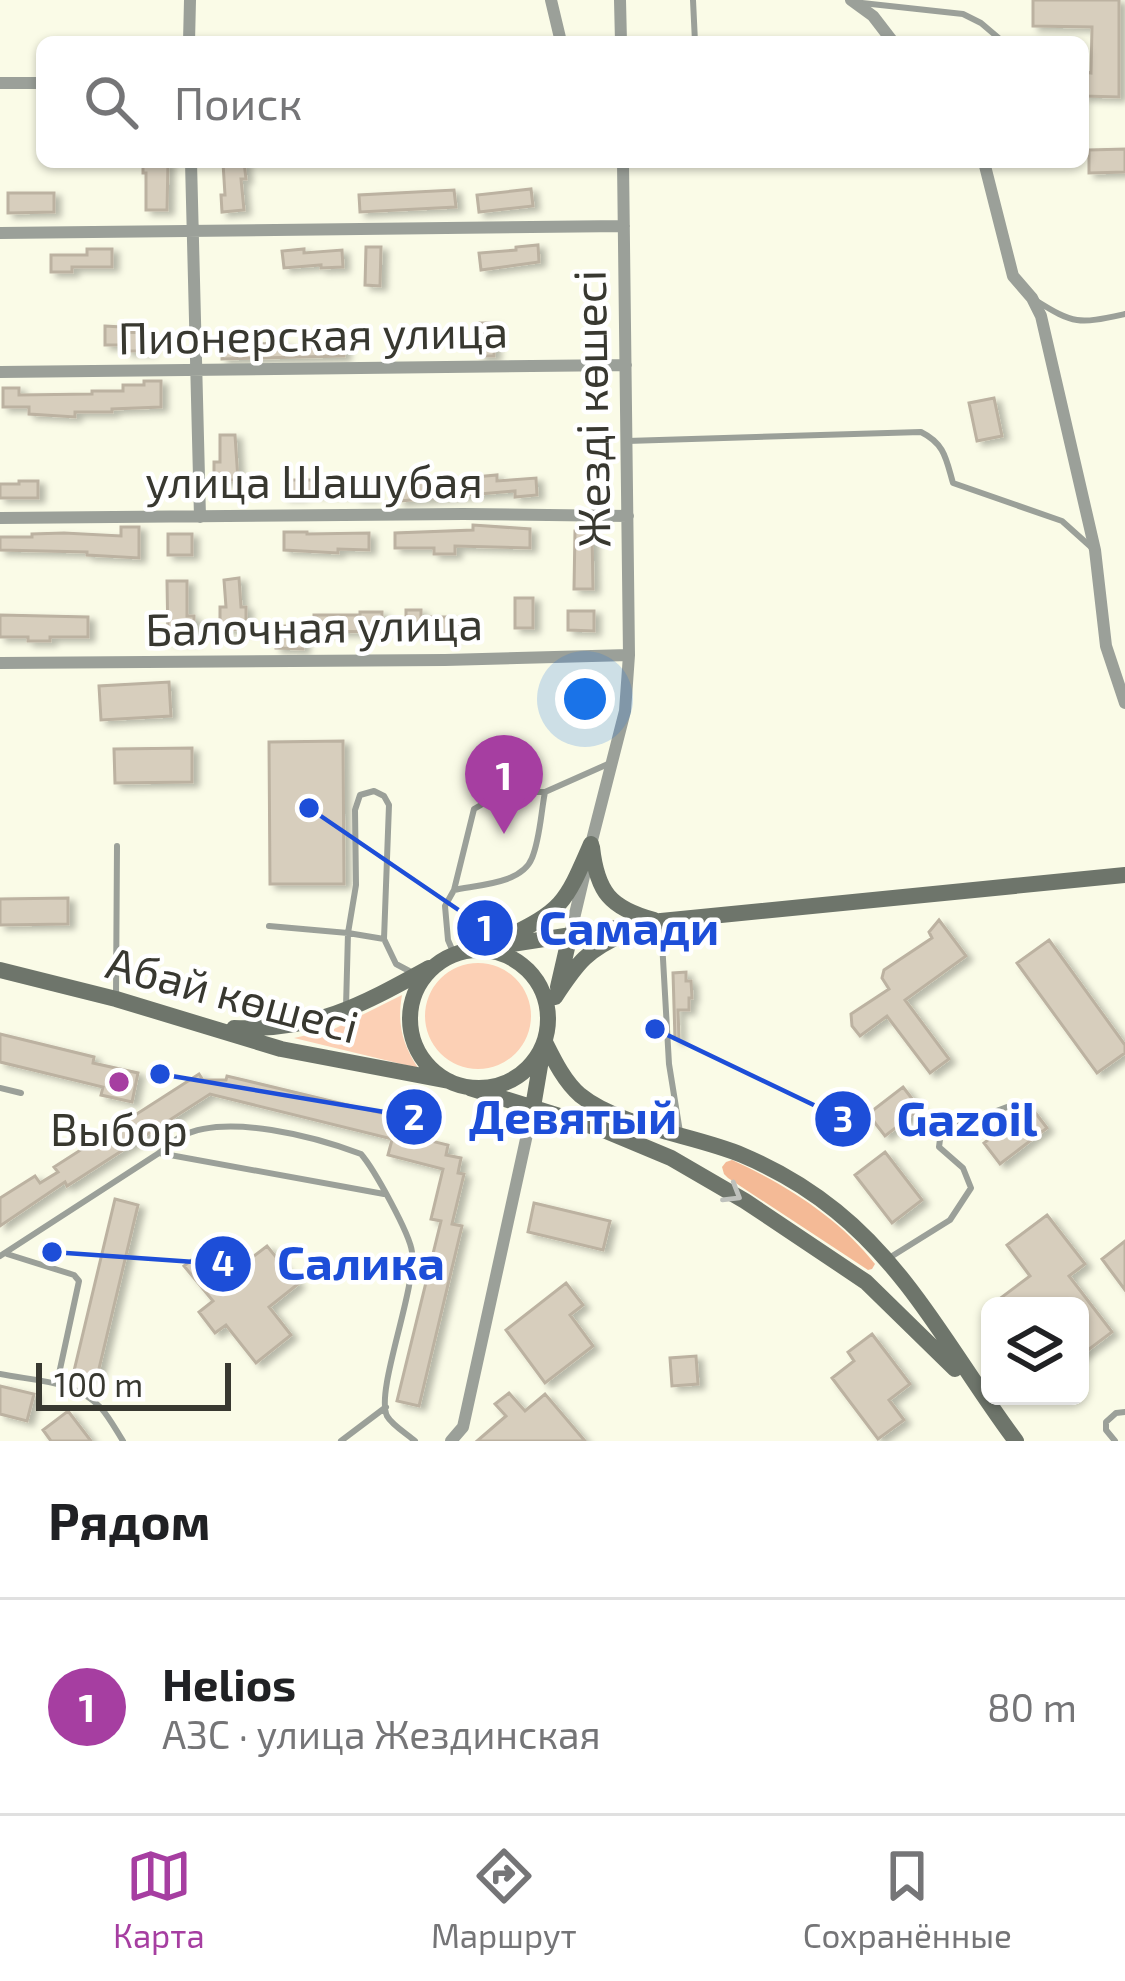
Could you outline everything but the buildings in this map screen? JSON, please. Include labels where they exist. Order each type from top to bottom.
[{"type":"main road","points":[[591,844],[605,893],[630,913],[661,921]]},
{"type":"main road","points":[[474,950],[551,914],[570,892],[591,844]]},
{"type":"main road","points":[[209,1027],[291,1027],[346,1011],[447,958],[474,950],[661,921],[1125,875]]},
{"type":"main road","points":[[555,997],[593,949],[661,921]]},
{"type":"main road","points":[[533,1107],[570,935]]},
{"type":"main road","points":[[470,1088],[507,1083],[523,1073],[536,1059],[546,1035],[548,1008],[530,972],[514,959],[474,950]]},
{"type":"main road","points":[[447,958],[425,976],[410,1014],[411,1034],[432,1070],[449,1082],[604,1130],[671,1158],[866,1282],[981,1398]]},
{"type":"main road","name":"Абай көшесі","points":[[0,970],[280,1049],[449,1082]]},
{"type":"main road","points":[[546,1035],[560,1070],[578,1094],[605,1110],[742,1155],[836,1211],[886,1260],[981,1394]]},
{"type":"main road","points":[[988,1405],[1016,1441]]},
{"type":"street","points":[[189,36],[190,0]]},
{"type":"street","points":[[551,0],[560,36]]},
{"type":"street","points":[[620,0],[621,36]]},
{"type":"street","points":[[852,1],[873,16],[888,36]]},
{"type":"street","points":[[0,83],[36,83]]},
{"type":"street","points":[[191,168],[200,517]]},
{"type":"street","name":"Жезді көшесі","points":[[570,935],[625,711],[629,656],[623,168]]},
{"type":"street","points":[[986,168],[1013,276],[1041,316],[1095,550],[1106,646],[1125,703]]},
{"type":"street","points":[[0,233],[624,226]]},
{"type":"street","name":"Пионерская улица","points":[[0,372],[626,365]]},
{"type":"street","name":"улица Шашубая","points":[[0,518],[628,516]]},
{"type":"street","name":"Балочная улица","points":[[0,663],[629,656]]},
{"type":"street","points":[[452,1441],[463,1427],[533,1107]]},
{"type":"lane","points":[[693,0],[695,36]]},
{"type":"lane","points":[[852,1],[963,14],[995,36]]},
{"type":"lane","points":[[1032,298],[1069,321],[1125,314]]},
{"type":"lane","points":[[627,441],[921,432],[936,439],[953,483],[1062,521],[1095,550]]},
{"type":"lane","points":[[447,958],[445,906],[454,890],[474,809],[523,792],[545,792],[611,762]]},
{"type":"lane","points":[[346,1011],[348,933],[356,885],[356,810],[360,795],[374,791],[389,806],[384,939],[396,964],[417,975]]},
{"type":"lane","points":[[454,890],[503,880],[524,870],[532,860],[545,792]]},
{"type":"lane","points":[[116,999],[117,846]]},
{"type":"lane","points":[[661,921],[669,1064],[681,1135]]},
{"type":"lane","points":[[268,926],[384,939]]},
{"type":"lane","points":[[0,1088],[21,1094]]},
{"type":"lane","points":[[886,1260],[950,1220],[971,1187],[963,1168],[939,1147],[941,1132],[1007,1107]]},
{"type":"lane","points":[[3,1255],[181,1136],[205,1128],[244,1127],[306,1137],[362,1154],[408,1234],[413,1256],[405,1314],[387,1380],[386,1407],[388,1417],[415,1441]]},
{"type":"lane","points":[[159,1154],[384,1194]]},
{"type":"lane","points":[[3,1255],[74,1275],[79,1281],[57,1383]]},
{"type":"lane","points":[[0,1374],[78,1391],[100,1407],[123,1441]]},
{"type":"lane","points":[[341,1441],[386,1407]]},
{"type":"lane","points":[[1114,1441],[1106,1422],[1125,1412]]},
{"type":"shaded area","points":[[478,963],[498,967],[516,978],[527,996],[531,1016],[527,1036],[516,1054],[498,1065],[478,1069],[458,1065],[440,1054],[429,1036],[425,1016],[429,996],[440,978],[458,967]]},
{"type":"shaded area","points":[[402,995],[402,1033],[418,1068],[294,1038],[334,1029]]},
{"type":"shaded area","points":[[732,1160],[828,1217],[861,1247],[875,1264],[872,1269],[728,1178],[722,1167]]},
{"type":"place","name":"Самади","points":[[309,808]]},
{"type":"place","name":"Helios","points":[[504,834]]},
{"type":"place","name":"Gazoil","points":[[655,1029]]},
{"type":"place","name":"Девятый","points":[[160,1074]]},
{"type":"place","name":"Выбор","points":[[119,1082]]},
{"type":"place","name":"Салика","points":[[52,1252]]}]
